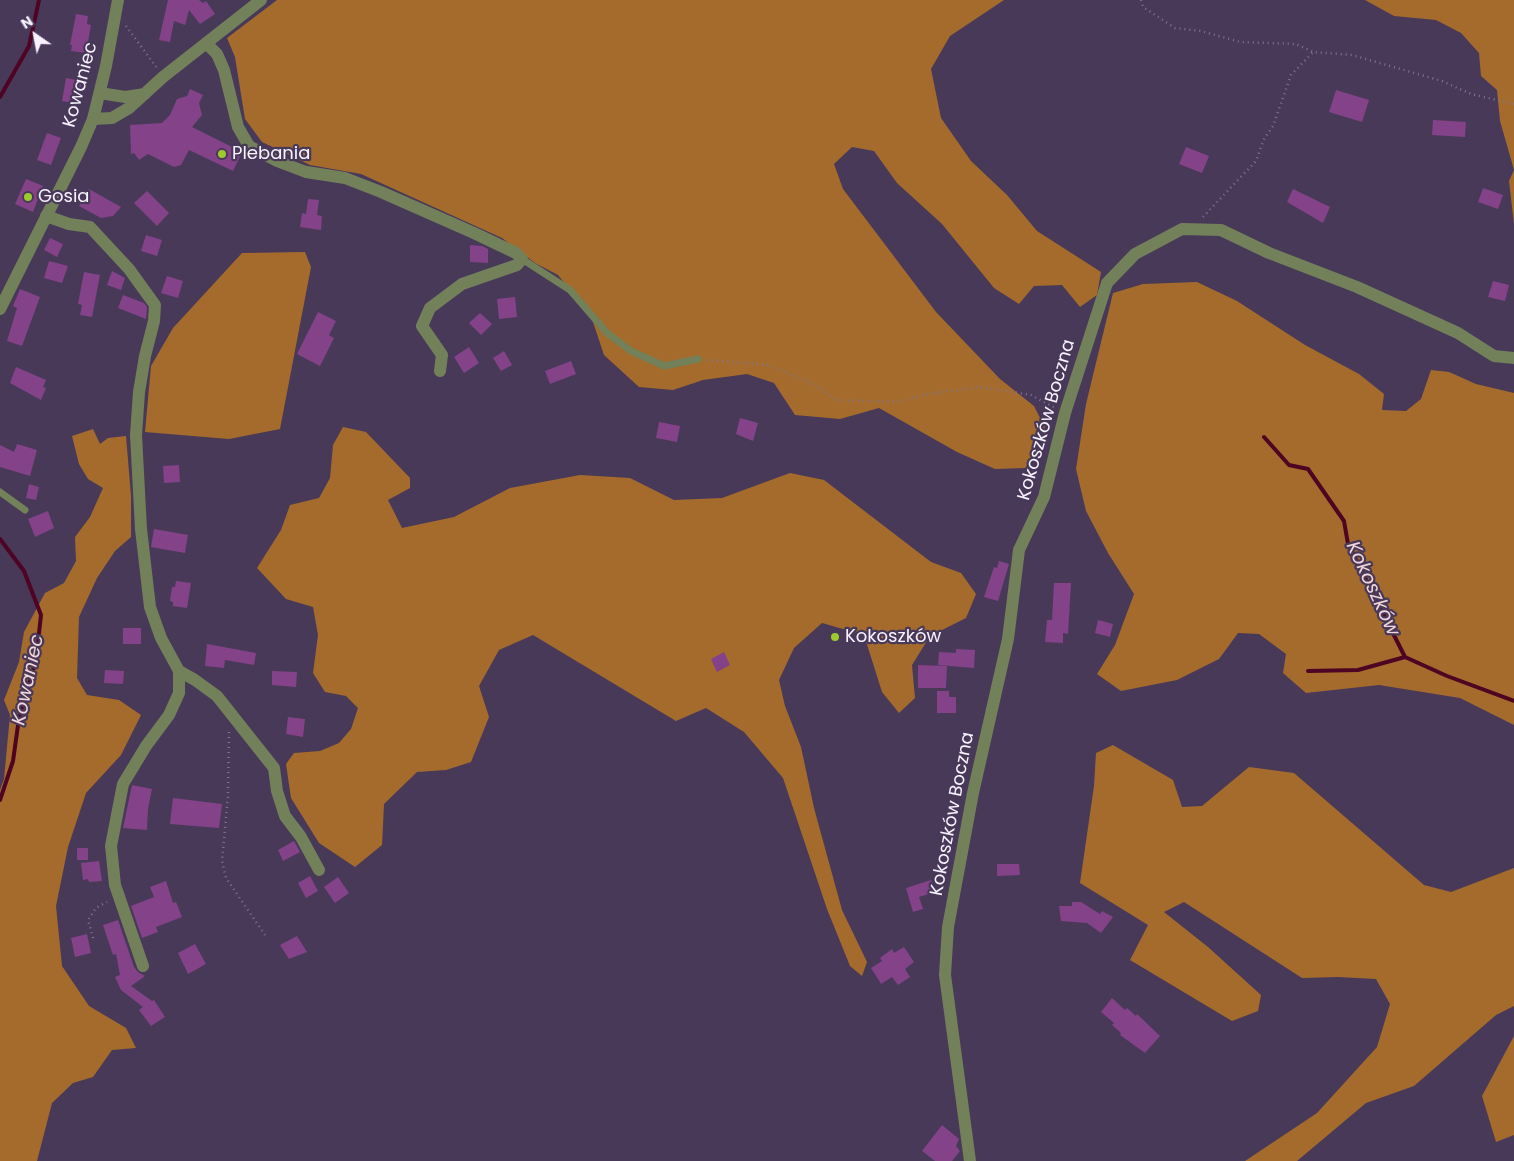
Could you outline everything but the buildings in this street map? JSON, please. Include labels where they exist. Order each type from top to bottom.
[{"type":"street","name":"Kowaniec","points":[[0,309],[93,119],[100,93],[118,0]]},
{"type":"street","points":[[93,119],[112,118],[129,108],[206,43],[261,0]]},
{"type":"street","points":[[206,43],[217,54],[224,70],[238,127],[249,146],[277,161],[306,172],[345,178],[381,192],[474,233],[522,258],[516,264],[462,284],[430,308],[422,326],[442,356],[440,371]]},
{"type":"street","points":[[100,93],[125,97],[144,94]]},
{"type":"street","points":[[46,216],[69,224],[90,227],[129,269],[155,305],[154,321],[145,356],[139,392],[136,435],[141,529],[150,607],[161,638],[179,671],[179,693],[169,715],[123,784],[111,846],[115,885],[144,966]]},
{"type":"street","name":"Kokoszków Boczna","points":[[970,1161],[945,976],[948,927],[973,793],[1008,639],[1019,550],[1044,497],[1065,413],[1107,283],[1135,254],[1182,229],[1221,230],[1269,253],[1357,287],[1458,333],[1494,356],[1514,358]]},
{"type":"street","points":[[179,671],[217,696],[274,768],[277,791],[284,816],[301,837],[319,870]]},
{"type":"lane","points":[[522,258],[570,290],[607,333],[631,351],[664,366],[698,359]]},
{"type":"lane","points":[[0,492],[25,510]]},
{"type":"path","points":[[1141,0],[1143,7],[1175,28],[1200,31],[1240,42],[1296,44],[1313,52],[1352,55],[1442,81],[1471,94],[1514,104]]},
{"type":"path","points":[[121,23],[134,34],[159,72]]},
{"type":"path","points":[[1202,217],[1208,213],[1256,161],[1264,139],[1273,126],[1291,75],[1313,52]]},
{"type":"path","points":[[698,359],[767,364],[810,382],[836,400],[898,402],[928,394],[981,387],[1031,395],[1065,413]]},
{"type":"path","points":[[228,709],[228,796],[222,861],[226,878],[265,935]]},
{"type":"path","points":[[93,938],[88,920],[96,908],[119,897]]},
{"type":"shaded area","points":[[277,0],[1004,0],[950,36],[931,69],[941,118],[971,161],[1007,195],[1037,231],[1101,272],[1097,295],[1080,307],[1062,285],[1034,286],[1019,304],[994,288],[942,224],[897,183],[874,151],[852,147],[834,164],[843,189],[936,312],[1000,379],[1034,406],[1046,430],[1026,468],[995,469],[957,452],[879,408],[840,419],[795,415],[774,383],[747,374],[703,380],[673,390],[639,387],[604,355],[591,316],[558,275],[535,263],[502,238],[361,174],[310,165],[262,142],[245,119],[235,57],[227,38]]},
{"type":"shaded area","points":[[1365,0],[1514,0],[1514,170],[1500,121],[1497,90],[1481,76],[1479,53],[1461,33],[1436,20],[1394,16]]},
{"type":"shaded area","points":[[1514,170],[1514,224],[1509,181]]},
{"type":"shaded area","points":[[305,252],[311,267],[280,429],[229,439],[145,432],[151,366],[173,328],[242,253]]},
{"type":"shaded area","points":[[1197,282],[1237,301],[1305,345],[1359,374],[1384,394],[1382,410],[1406,411],[1421,399],[1431,370],[1449,372],[1476,384],[1514,393],[1514,725],[1460,698],[1379,685],[1306,693],[1283,673],[1286,654],[1259,634],[1238,633],[1219,659],[1177,680],[1121,691],[1097,674],[1115,645],[1134,594],[1108,553],[1086,511],[1076,469],[1086,404],[1113,293],[1143,284]]},
{"type":"shaded area","points":[[343,427],[366,432],[410,478],[410,488],[388,500],[402,528],[454,517],[510,488],[580,475],[630,478],[674,500],[722,498],[790,473],[824,480],[931,562],[961,573],[976,594],[966,618],[930,636],[912,665],[915,698],[899,713],[882,692],[864,635],[822,623],[794,648],[779,680],[785,706],[801,747],[814,808],[842,910],[867,962],[862,976],[850,966],[827,909],[783,778],[744,732],[706,708],[676,721],[533,635],[499,650],[479,686],[489,717],[471,762],[446,770],[417,772],[384,804],[382,845],[355,867],[319,843],[291,798],[286,764],[294,753],[320,751],[339,743],[351,729],[358,708],[346,696],[325,692],[313,673],[318,635],[313,607],[286,599],[257,568],[281,530],[290,505],[319,498],[330,478],[333,445]]},
{"type":"shaded area","points":[[93,429],[100,444],[108,438],[126,436],[131,496],[131,537],[115,551],[97,578],[79,617],[77,678],[87,695],[119,700],[141,715],[121,755],[86,793],[68,847],[56,906],[62,966],[89,1006],[126,1028],[136,1048],[112,1050],[93,1077],[73,1083],[52,1103],[37,1161],[0,1161],[0,790],[4,779],[10,715],[4,700],[19,662],[24,632],[45,593],[64,583],[76,561],[75,537],[90,517],[103,488],[88,479],[79,464],[72,436]]},
{"type":"shaded area","points":[[1113,745],[1173,780],[1182,807],[1202,806],[1249,767],[1294,773],[1424,885],[1451,892],[1514,868],[1514,1006],[1496,1015],[1414,1086],[1366,1103],[1297,1161],[1245,1161],[1317,1113],[1377,1047],[1390,1004],[1376,979],[1302,978],[1184,902],[1164,912],[1208,947],[1261,995],[1258,1011],[1232,1021],[1130,960],[1148,925],[1080,883],[1094,786],[1096,753]]},
{"type":"shaded area","points":[[1514,1036],[1514,1135],[1496,1142],[1482,1096]]},
{"type":"waterway","name":"Kowaniec","points":[[0,97],[29,46],[39,0]]},
{"type":"waterway","name":"Kokoszków","points":[[1264,437],[1289,465],[1308,469],[1344,521],[1348,544],[1405,657],[1447,676],[1514,701]]},
{"type":"waterway","name":"Kowaniec","points":[[0,539],[24,571],[41,615],[36,660],[19,718],[13,761],[0,800]]},
{"type":"waterway","points":[[1308,671],[1358,670],[1405,657]]},
{"type":"place","name":"Plebania","points":[[222,154]]},
{"type":"place","name":"Gosia","points":[[28,197]]},
{"type":"place","name":"Kokoszków","points":[[835,637]]}]
